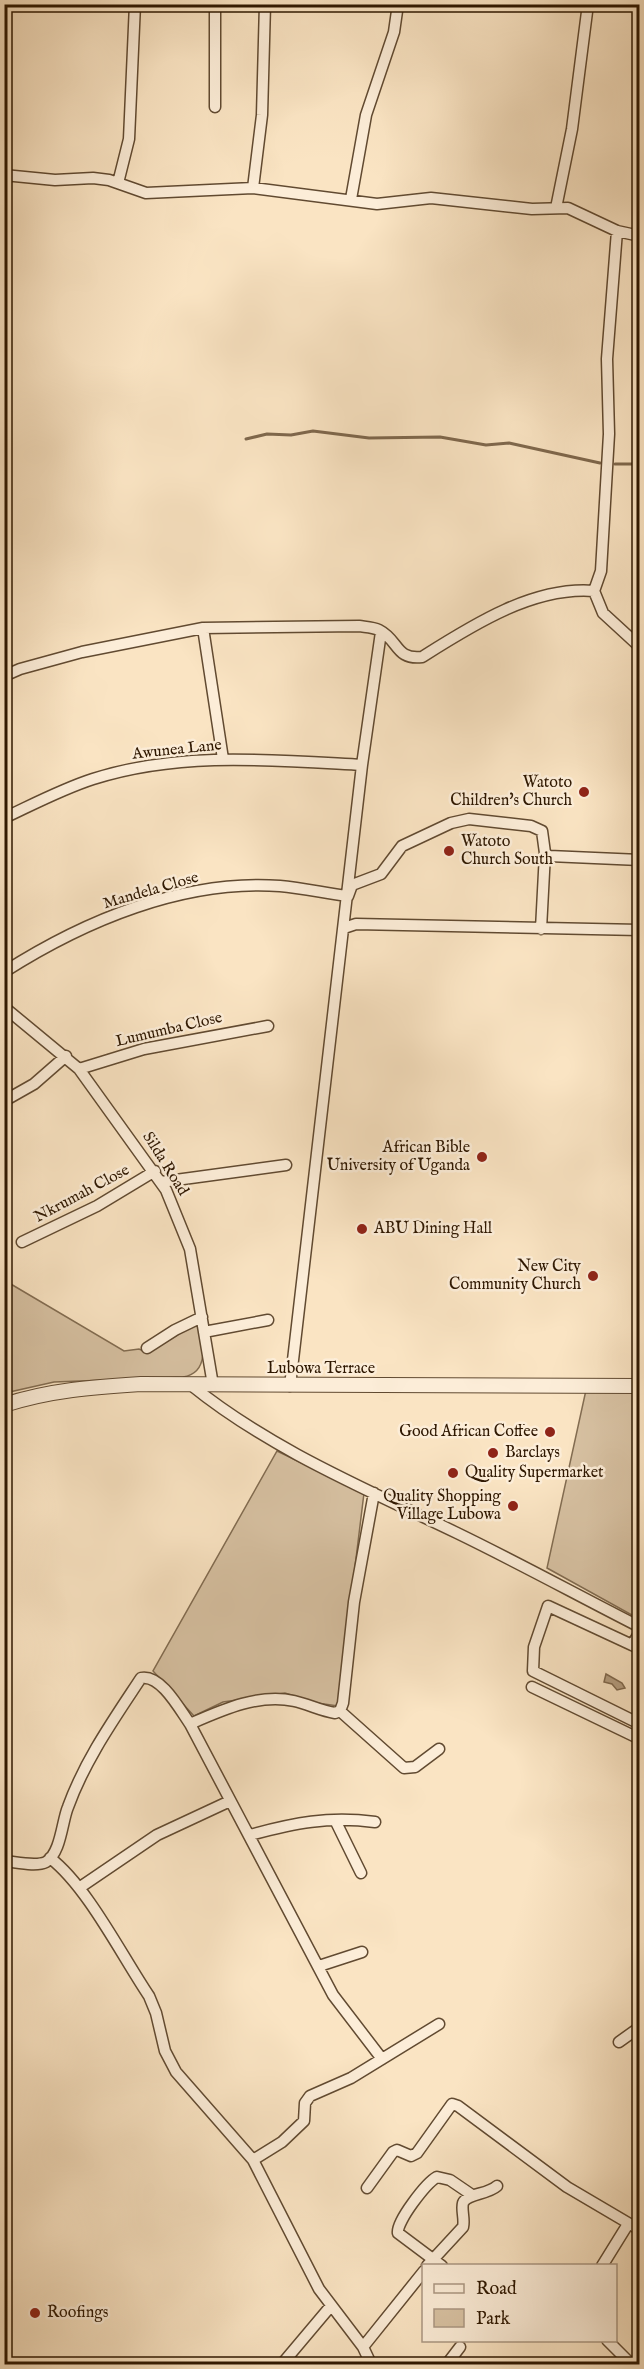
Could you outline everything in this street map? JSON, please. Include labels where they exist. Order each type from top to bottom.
[{"type":"street","points":[[118,183],[129,139],[135,4]]},
{"type":"street","points":[[215,4],[215,107]]},
{"type":"street","points":[[253,188],[262,115],[265,4]]},
{"type":"street","points":[[351,199],[366,115],[394,32],[398,4]]},
{"type":"street","points":[[555,208],[572,129],[588,4]]},
{"type":"street","points":[[4,175],[54,180],[93,178],[118,183],[146,193],[253,188],[377,204],[431,198],[466,203],[568,208],[617,231],[639,236]]},
{"type":"street","points":[[617,231],[607,359],[609,434],[601,572],[594,591],[603,613],[637,643]]},
{"type":"street","points":[[4,676],[20,669],[82,652],[203,628],[347,626],[381,632],[404,656],[422,657],[490,617],[526,603],[567,590],[594,591]]},
{"type":"street","points":[[203,628],[223,759]]},
{"type":"street","points":[[290,1386],[362,765],[381,632]]},
{"type":"street","name":"Awunea Lane","points":[[4,818],[67,788],[120,771],[148,765],[223,759],[362,765]]},
{"type":"street","points":[[348,896],[352,885],[381,874],[402,846],[452,823],[469,819],[531,826],[542,831],[545,853],[541,929]]},
{"type":"street","points":[[545,853],[549,856],[639,860]]},
{"type":"street","name":"Mandela Close","points":[[4,972],[58,939],[93,922],[197,891],[278,886],[348,896]]},
{"type":"street","points":[[344,928],[356,924],[639,930]]},
{"type":"street","name":"Silda Road","points":[[4,1007],[79,1069],[155,1171],[176,1210],[190,1249],[213,1385]]},
{"type":"street","name":"Lumumba Close","points":[[79,1069],[144,1049],[268,1026]]},
{"type":"street","points":[[4,1101],[34,1084],[66,1056]]},
{"type":"street","points":[[161,1182],[286,1165]]},
{"type":"street","name":"Nkrumah Close","points":[[22,1242],[97,1206],[155,1171]]},
{"type":"street","points":[[147,1348],[202,1317]]},
{"type":"street","points":[[204,1332],[268,1320]]},
{"type":"street","points":[[191,1385],[213,1405],[286,1449],[460,1534],[639,1628]]},
{"type":"street","name":"Lubowa Terrace","points":[[4,1405],[36,1394],[84,1387],[191,1385],[639,1386]]},
{"type":"street","points":[[190,1724],[249,1702],[270,1698],[294,1701],[335,1713],[340,1711],[344,1703],[354,1602],[374,1493]]},
{"type":"street","points":[[639,1632],[636,1647],[548,1606],[534,1647],[533,1671],[639,1724]]},
{"type":"street","points":[[4,1862],[38,1863],[50,1858],[80,1779],[105,1732],[141,1678],[152,1679],[166,1691],[190,1724],[333,1995],[382,2059]]},
{"type":"street","points":[[532,1687],[639,1739]]},
{"type":"street","points":[[340,1711],[404,1768],[415,1767],[439,1749]]},
{"type":"street","points":[[80,1888],[157,1835],[230,1801]]},
{"type":"street","points":[[250,1835],[300,1822],[335,1820],[375,1822]]},
{"type":"street","points":[[335,1820],[361,1873]]},
{"type":"street","points":[[50,1858],[80,1888],[153,2004],[165,2051],[176,2072],[253,2160],[330,2307],[363,2347],[371,2364]]},
{"type":"street","points":[[319,1966],[362,1952]]},
{"type":"street","points":[[253,2160],[282,2142],[304,2121],[305,2103],[310,2097],[351,2078],[439,2024]]},
{"type":"street","points":[[619,2042],[639,2027]]},
{"type":"street","points":[[367,2188],[393,2152],[397,2150],[411,2156],[417,2153],[452,2104],[458,2106],[567,2187],[639,2230]]},
{"type":"street","points":[[472,2195],[450,2180],[436,2177],[415,2200],[398,2227],[398,2233],[430,2262],[463,2227],[463,2203],[472,2195],[484,2194],[496,2186]]},
{"type":"street","points":[[603,2264],[628,2224]]},
{"type":"street","points":[[363,2347],[386,2322],[422,2272]]},
{"type":"street","points":[[282,2364],[330,2307]]},
{"type":"street","points":[[609,2342],[631,2364]]},
{"type":"street","points":[[447,2364],[460,2347]]},
{"type":"green space","points":[[4,1280],[124,1351],[139,1349],[148,1353],[197,1323],[203,1348],[201,1363],[197,1370],[183,1377],[54,1382],[5,1393]]},
{"type":"green space","points":[[586,1390],[639,1390],[639,1619],[547,1568]]},
{"type":"green space","points":[[277,1451],[364,1493],[338,1706],[317,1703],[285,1693],[223,1702],[194,1716],[153,1671]]},
{"type":"shaded area","points":[[606,1674],[622,1683],[625,1688],[617,1690],[612,1684],[604,1682]]},
{"type":"waterway","points":[[246,439],[267,434],[291,435],[313,431],[369,438],[440,437],[486,445],[509,443],[600,463]]},
{"type":"waterway","points":[[615,464],[640,464]]},
{"type":"place","name":"Watoto Children's Church","points":[[584,792]]},
{"type":"place","name":"Watoto Church South","points":[[449,851]]},
{"type":"place","name":"African Bible University of Uganda","points":[[482,1157]]},
{"type":"place","name":"ABU Dining Hall","points":[[362,1229]]},
{"type":"place","name":"New City Community Church","points":[[593,1276]]},
{"type":"place","name":"Good African Coffee","points":[[550,1432]]},
{"type":"place","name":"Barclays","points":[[493,1453]]},
{"type":"place","name":"Quality Supermarket","points":[[453,1473]]},
{"type":"place","name":"Quality Shopping Village Lubowa","points":[[513,1506]]},
{"type":"place","name":"Roofings","points":[[35,2313]]}]
